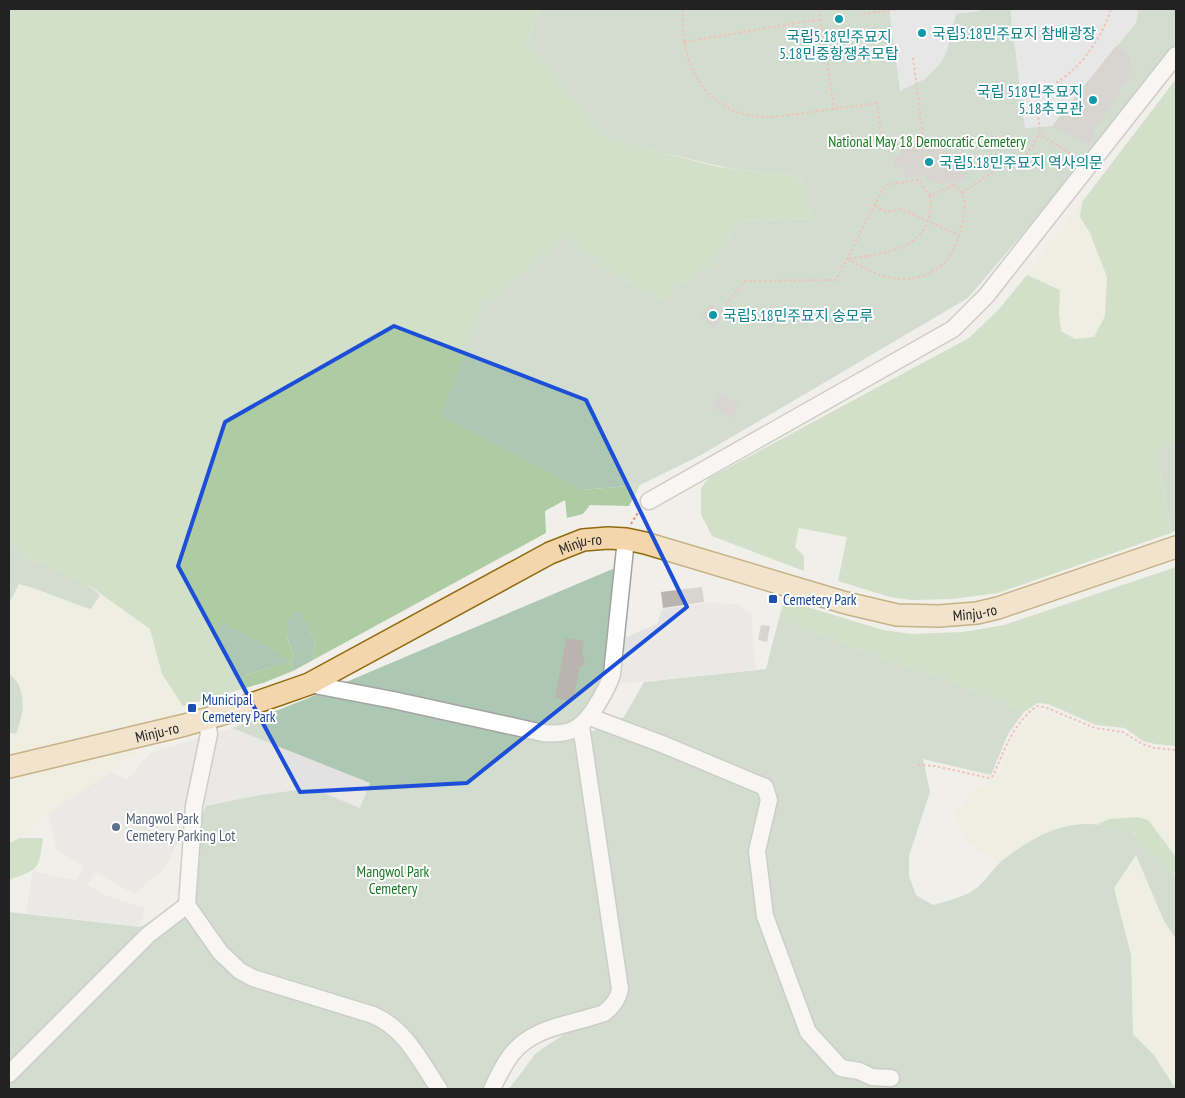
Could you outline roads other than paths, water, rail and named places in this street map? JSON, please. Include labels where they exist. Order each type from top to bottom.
[{"type":"main road","name":"Minju-ro","points":[[9,767],[206,719],[309,684],[550,553],[583,540],[608,538],[645,543],[846,603],[897,615],[939,616],[977,613],[998,608],[1176,547]]},
{"type":"lane","points":[[649,501],[953,329],[986,296],[1176,55]]},
{"type":"lane","points":[[309,684],[393,700],[543,733],[565,734],[585,721],[609,686],[612,674],[626,539]]},
{"type":"lane","points":[[206,719],[209,734],[194,806],[187,905],[220,952],[240,970],[253,978],[373,1015],[389,1022],[404,1037],[439,1089]]},
{"type":"lane","points":[[585,721],[662,744],[766,787],[769,800],[757,852],[765,916],[808,1032],[841,1068],[859,1071],[872,1077],[891,1078]]},
{"type":"lane","points":[[492,1089],[511,1055],[524,1042],[544,1031],[604,1013],[610,1008],[619,994],[620,989],[585,721]]},
{"type":"lane","points":[[9,1074],[148,935],[187,905]]},
{"type":"place","name":"국립5.18민주묘지 5.18민중항쟁추모탑","points":[[839,19]]},
{"type":"place","name":"국립5.18민주묘지 참배광장","points":[[922,33]]},
{"type":"place","name":"국립 518민주묘지 5.18추모관","points":[[1093,100]]},
{"type":"place","name":"국립5.18민주묘지 역사의문","points":[[929,162]]},
{"type":"place","name":"국립5.18민주묘지 숭모루","points":[[713,315]]},
{"type":"place","name":"Cemetery Park","points":[[773,599]]},
{"type":"place","name":"Municipal Cemetery Park","points":[[192,708]]},
{"type":"place","name":"Mangwol Park Cemetery Parking Lot","points":[[116,827]]},
{"type":"park label","name":"National May 18 Democratic Cemetery","points":[[927,141]]},
{"type":"park label","name":"Mangwol Park Cemetery","points":[[393,880]]}]
